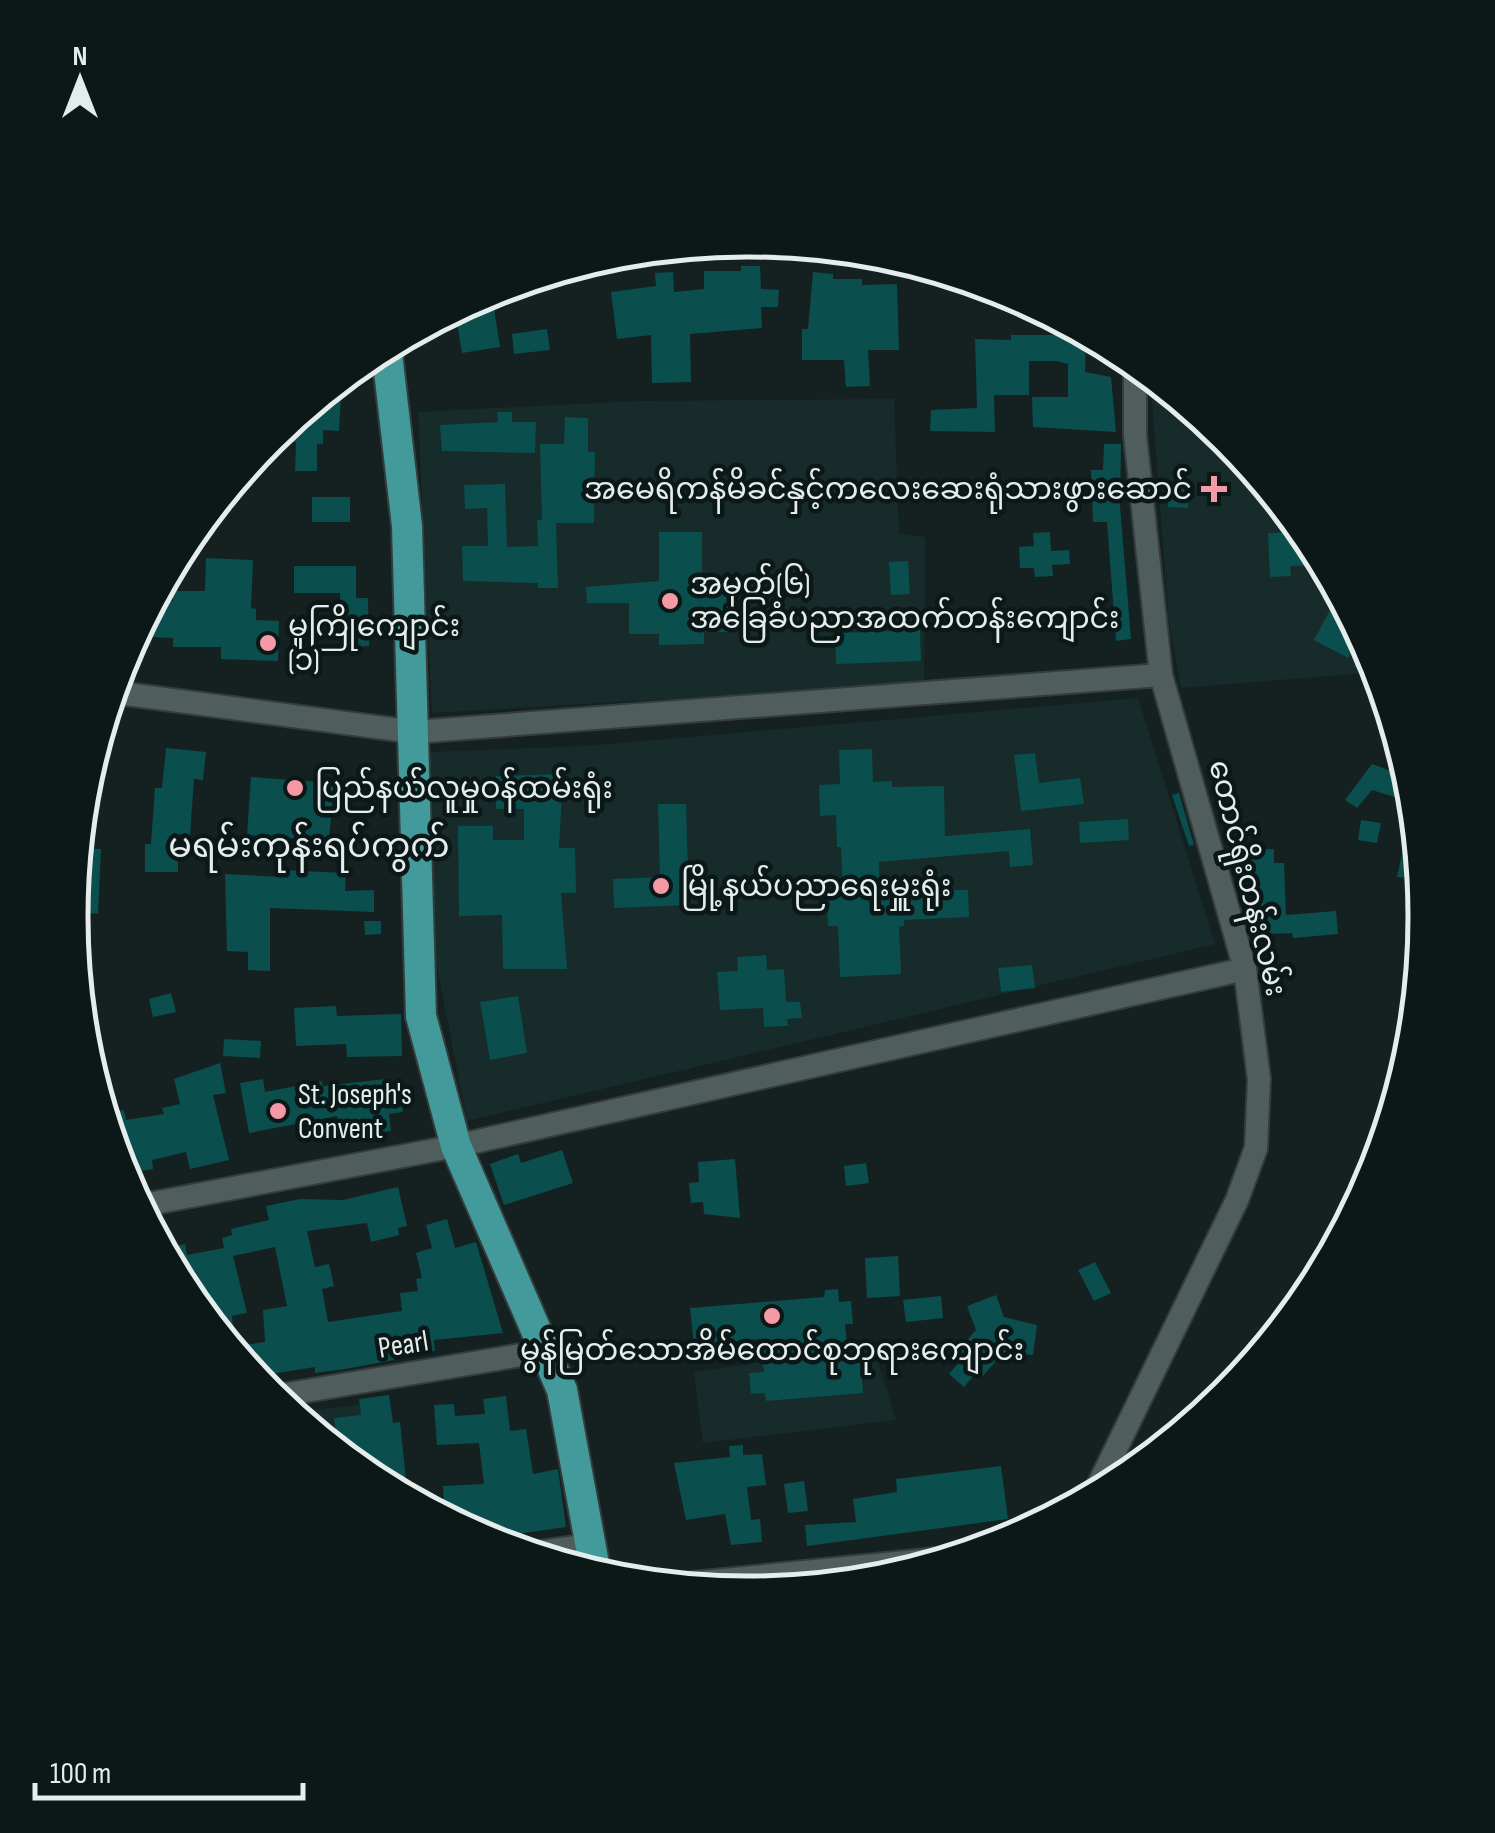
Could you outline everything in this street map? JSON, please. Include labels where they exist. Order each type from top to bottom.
[{"type":"main road","points":[[388,363],[408,526],[421,1016],[456,1146],[562,1390],[594,1558]]},
{"type":"street","name":"တောင်ရိုးတန်းလမ်း","points":[[1106,1470],[1237,1200],[1256,1148],[1259,1079],[1246,970],[1161,675],[1135,435],[1136,384]]},
{"type":"street","points":[[127,694],[414,732],[1161,675]]},
{"type":"street","points":[[154,1203],[456,1146],[1246,970]]},
{"type":"street","name":"Pearl","points":[[291,1393],[545,1351]]},
{"type":"street","points":[[774,1575],[852,1568]]},
{"type":"shaded area","name":"အမေရိကန်မိခင်နှင့်ကလေးဆေးရုံသားဖွားဆောင်","points":[[1152,395],[1214,450],[1271,515],[1319,587],[1361,673],[1181,688],[1169,622]]},
{"type":"shaded area","points":[[894,399],[899,534],[925,537],[924,684],[432,713],[418,412],[636,401]]},
{"type":"shaded area","points":[[1138,698],[1215,944],[467,1121],[433,946],[428,752],[586,746]]},
{"type":"shaded area","points":[[873,1345],[896,1420],[703,1443],[694,1372]]},
{"type":"shaded area","points":[[367,1404],[368,1455],[346,1440],[310,1411]]},
{"type":"building","points":[[741,266],[760,266],[761,289],[779,290],[778,307],[761,307],[762,328],[690,334],[691,382],[652,383],[651,335],[617,339],[611,292],[656,286],[655,273],[673,272],[674,292],[704,289],[704,271],[741,271]]},
{"type":"building","points":[[813,272],[833,274],[833,279],[862,279],[862,285],[897,284],[899,350],[868,350],[870,386],[846,387],[844,360],[802,360],[802,329],[808,329]]},
{"type":"building","points":[[494,308],[500,347],[462,353],[457,324]]},
{"type":"building","points":[[547,329],[550,350],[514,354],[512,334]]},
{"type":"building","points":[[1011,335],[1058,335],[1086,350],[1085,372],[1111,377],[1116,432],[1033,427],[1032,397],[1068,397],[1068,364],[1056,361],[1029,361],[1029,395],[994,395],[995,432],[930,431],[931,410],[977,408],[975,339],[1011,340]]},
{"type":"building","points":[[341,397],[339,431],[323,430],[323,444],[317,444],[317,471],[295,471],[296,442],[289,442]]},
{"type":"building","points":[[497,412],[512,412],[512,422],[536,422],[535,453],[442,451],[440,425],[498,422]]},
{"type":"building","points":[[565,417],[588,418],[588,452],[595,452],[594,523],[556,523],[558,588],[538,588],[538,583],[463,581],[462,546],[488,546],[487,508],[465,509],[464,485],[505,484],[507,547],[538,546],[537,520],[542,520],[540,444],[564,444]]},
{"type":"building","points":[[1104,444],[1121,444],[1120,506],[1131,639],[1116,641],[1107,522],[1093,522],[1091,470],[1103,470]]},
{"type":"building","points":[[1168,485],[1189,485],[1188,508],[1168,507]]},
{"type":"building","points":[[312,497],[350,497],[350,522],[312,522]]},
{"type":"building","points":[[659,532],[702,532],[702,580],[728,579],[729,632],[704,632],[704,644],[659,645],[659,634],[629,634],[629,603],[587,603],[586,587],[659,581]]},
{"type":"building","points":[[1050,532],[1051,551],[1069,550],[1070,564],[1052,565],[1053,576],[1035,577],[1034,568],[1020,568],[1019,547],[1034,546],[1033,533]]},
{"type":"building","points":[[1283,532],[1306,566],[1290,566],[1291,576],[1270,577],[1268,533]]},
{"type":"building","points":[[206,558],[253,560],[251,608],[256,609],[256,620],[279,621],[278,661],[221,659],[221,647],[173,647],[173,638],[151,637],[169,601],[173,601],[173,591],[205,591]]},
{"type":"building","points":[[908,561],[910,594],[891,595],[889,562]]},
{"type":"building","points":[[294,566],[356,566],[356,598],[368,598],[369,646],[341,647],[340,593],[294,593]]},
{"type":"building","points":[[1331,609],[1351,652],[1348,658],[1314,640]]},
{"type":"building","points":[[920,630],[921,661],[836,664],[835,633]]},
{"type":"building","points":[[166,748],[206,752],[203,780],[194,779],[190,835],[178,834],[178,872],[145,872],[145,844],[151,844],[155,788],[162,788]]},
{"type":"building","points":[[872,749],[873,782],[892,781],[892,787],[944,786],[945,836],[1030,829],[1033,865],[1010,867],[1009,851],[879,862],[880,890],[968,890],[969,917],[904,920],[904,926],[899,927],[901,974],[840,977],[838,926],[828,926],[827,895],[843,894],[841,847],[837,847],[836,815],[820,816],[819,785],[840,784],[839,750]]},
{"type":"building","points":[[1035,753],[1039,783],[1080,778],[1084,804],[1021,811],[1014,755]]},
{"type":"building","points":[[1372,764],[1391,771],[1397,798],[1372,790],[1357,808],[1345,800]]},
{"type":"building","points":[[563,774],[559,848],[575,848],[576,893],[561,893],[567,969],[503,969],[502,915],[459,916],[458,826],[493,826],[493,840],[524,840],[524,809],[496,809],[496,776]]},
{"type":"building","points":[[251,777],[334,783],[329,841],[247,835]]},
{"type":"building","points":[[1179,793],[1194,845],[1189,846],[1172,795]]},
{"type":"building","points":[[658,804],[686,804],[689,905],[614,908],[613,879],[660,877]]},
{"type":"building","points":[[1128,819],[1129,840],[1080,843],[1079,822]]},
{"type":"building","points":[[1361,820],[1381,823],[1377,843],[1358,840]]},
{"type":"building","points":[[91,849],[101,849],[98,914],[90,913],[89,939]]},
{"type":"building","points":[[1274,849],[1274,863],[1284,863],[1286,915],[1336,911],[1338,934],[1293,938],[1292,933],[1259,934],[1249,850]]},
{"type":"building","points":[[1403,849],[1404,849],[1406,878],[1397,877]]},
{"type":"building","points":[[279,870],[346,873],[345,891],[374,890],[374,912],[270,908],[270,971],[248,970],[248,952],[227,951],[225,874],[279,877]]},
{"type":"building","points":[[364,921],[381,921],[381,934],[365,935]]},
{"type":"building","points":[[766,955],[767,970],[784,969],[786,1002],[800,1002],[802,1018],[787,1019],[788,1026],[764,1027],[763,1008],[720,1010],[717,972],[738,971],[737,957]]},
{"type":"building","points":[[1032,965],[1035,988],[1001,992],[998,968]]},
{"type":"building","points":[[171,993],[176,1012],[153,1017],[149,999]]},
{"type":"building","points":[[518,996],[527,1053],[490,1060],[480,1002]]},
{"type":"building","points":[[336,1006],[337,1016],[401,1014],[402,1056],[347,1057],[346,1044],[296,1046],[294,1008]]},
{"type":"building","points":[[224,1039],[261,1041],[260,1058],[223,1056]]},
{"type":"building","points":[[220,1063],[226,1093],[213,1095],[229,1160],[190,1169],[186,1152],[152,1160],[153,1169],[139,1171],[117,1111],[124,1110],[126,1120],[164,1114],[162,1108],[180,1104],[174,1079]]},
{"type":"building","points":[[263,1079],[265,1092],[322,1081],[323,1086],[386,1079],[387,1092],[400,1091],[403,1112],[389,1114],[391,1131],[339,1137],[337,1116],[249,1133],[240,1083]]},
{"type":"building","points":[[562,1150],[573,1183],[504,1205],[490,1164],[518,1154],[521,1163]]},
{"type":"building","points":[[735,1159],[740,1218],[704,1214],[703,1202],[691,1203],[689,1183],[699,1182],[698,1162]]},
{"type":"building","points":[[866,1163],[869,1183],[846,1186],[844,1166]]},
{"type":"building","points":[[398,1187],[407,1226],[398,1228],[399,1235],[371,1242],[367,1223],[307,1231],[315,1267],[329,1264],[334,1286],[322,1289],[328,1322],[402,1311],[400,1293],[418,1291],[416,1279],[422,1278],[416,1253],[432,1248],[426,1225],[447,1219],[455,1248],[476,1242],[503,1333],[434,1340],[435,1351],[394,1355],[394,1360],[345,1369],[315,1373],[315,1367],[272,1374],[245,1345],[265,1342],[263,1310],[287,1306],[275,1247],[233,1256],[247,1313],[232,1316],[233,1330],[176,1246],[185,1244],[187,1255],[224,1248],[222,1238],[232,1235],[231,1229],[269,1220],[266,1206],[300,1199],[343,1200]]},
{"type":"building","points":[[898,1256],[900,1296],[867,1298],[865,1258]]},
{"type":"building","points":[[1095,1262],[1111,1293],[1094,1301],[1078,1270]]},
{"type":"building","points":[[838,1289],[839,1302],[851,1301],[853,1324],[845,1324],[848,1354],[860,1353],[863,1393],[766,1401],[765,1393],[751,1394],[749,1373],[764,1372],[760,1339],[694,1346],[690,1308],[824,1297],[825,1290]]},
{"type":"building","points":[[996,1295],[1004,1317],[1037,1325],[1033,1355],[1004,1352],[982,1377],[976,1373],[964,1387],[949,1374],[961,1360],[954,1355],[976,1330],[967,1306]]},
{"type":"building","points":[[941,1296],[943,1318],[906,1322],[903,1300]]},
{"type":"building","points":[[389,1395],[393,1423],[400,1422],[406,1481],[336,1432],[334,1418],[361,1415],[359,1399]]},
{"type":"building","points":[[506,1396],[510,1431],[526,1429],[533,1474],[558,1469],[566,1527],[517,1534],[444,1502],[443,1486],[484,1484],[479,1443],[437,1445],[434,1405],[454,1404],[455,1416],[485,1414],[483,1399]]},
{"type":"building","points":[[743,1445],[743,1455],[762,1454],[766,1485],[747,1487],[751,1520],[760,1519],[762,1542],[731,1545],[725,1514],[686,1520],[674,1463],[730,1457],[729,1446]]},
{"type":"building","points":[[1001,1466],[1008,1519],[807,1546],[805,1525],[856,1522],[853,1499],[897,1492],[896,1479]]},
{"type":"building","points":[[804,1481],[808,1511],[788,1513],[784,1484]]},
{"type":"place","name":"အမေရိကန်မိခင်နှင့်ကလေးဆေးရုံသားဖွားဆောင်","points":[[1214,489]]},
{"type":"place","name":"အမှတ်(၆) အခြေခံပညာအထက်တန်းကျောင်း","points":[[670,601]]},
{"type":"place","name":"မူကြိုကျောင်း (၁)","points":[[268,643]]},
{"type":"place","name":"ပြည်နယ်လူမှုဝန်ထမ်းရုံး","points":[[295,788]]},
{"type":"place","name":"မြို့နယ်ပညာရေးမှူးရုံး","points":[[661,886]]},
{"type":"place","name":"St. Joseph's Convent","points":[[278,1111]]},
{"type":"place","name":"မွန်မြတ်သောအိမ်ထောင်စုဘုရားကျောင်း","points":[[772,1316]]},
{"type":"district","name":"မရမ်းကုန်းရပ်ကွက်","points":[[309,845]]}]
